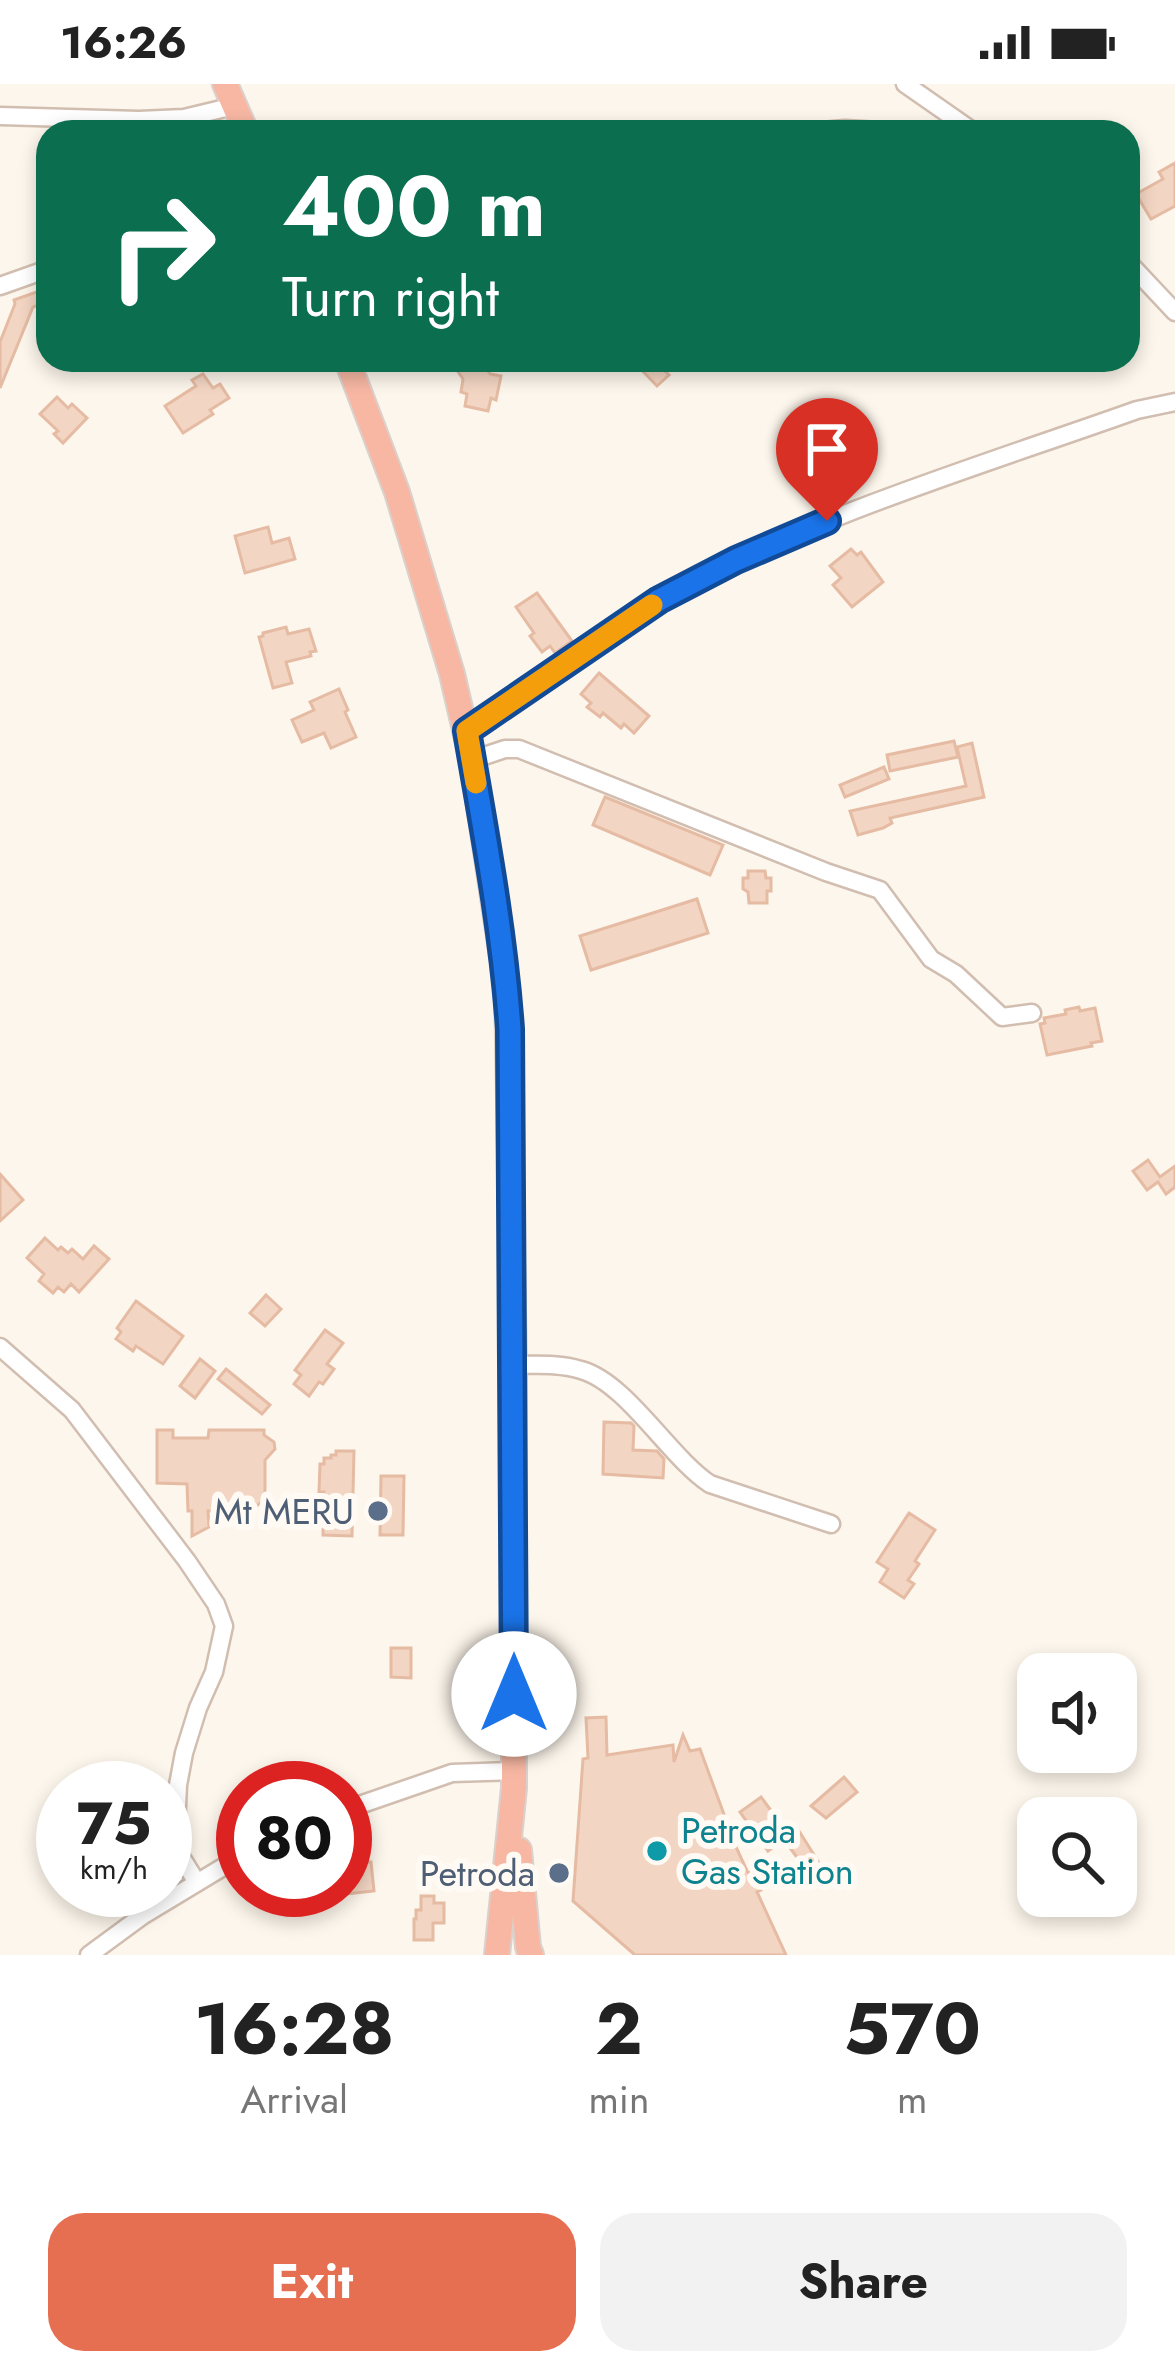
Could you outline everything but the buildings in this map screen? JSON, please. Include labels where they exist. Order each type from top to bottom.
[{"type":"highway","points":[[351,372],[403,512],[467,731],[508,1009],[514,1780],[531,1955]]},
{"type":"highway","points":[[497,1955],[514,1780]]},
{"type":"street","points":[[905,84],[957,120]]},
{"type":"street","points":[[0,116],[184,118],[230,95]]},
{"type":"street","points":[[0,286],[36,272]]},
{"type":"street","points":[[1140,275],[1175,312]]},
{"type":"street","points":[[467,731],[659,600],[736,560],[852,511],[1137,410],[1175,402]]},
{"type":"street","points":[[472,760],[519,748],[880,890],[931,959],[956,974],[1002,1017],[1032,1013]]},
{"type":"street","points":[[0,1347],[72,1410],[216,1604],[224,1626],[219,1654],[184,1753],[175,1817],[176,1847],[196,1881]]},
{"type":"street","points":[[514,1365],[562,1366],[590,1373],[640,1414],[710,1484],[831,1524]]},
{"type":"street","points":[[372,1801],[452,1773],[514,1780]]},
{"type":"street","points":[[89,1955],[216,1870]]},
{"type":"slow traffic","points":[[476,783],[467,731],[652,605]]},
{"type":"place","name":"Mt MERU","points":[[378,1511]]},
{"type":"place","name":"Petroda Gas Station","points":[[657,1851]]},
{"type":"place","name":"Petroda","points":[[559,1873]]},
{"type":"route","points":[[514,1694],[510,1029],[467,731],[659,600],[827,521]]}]
